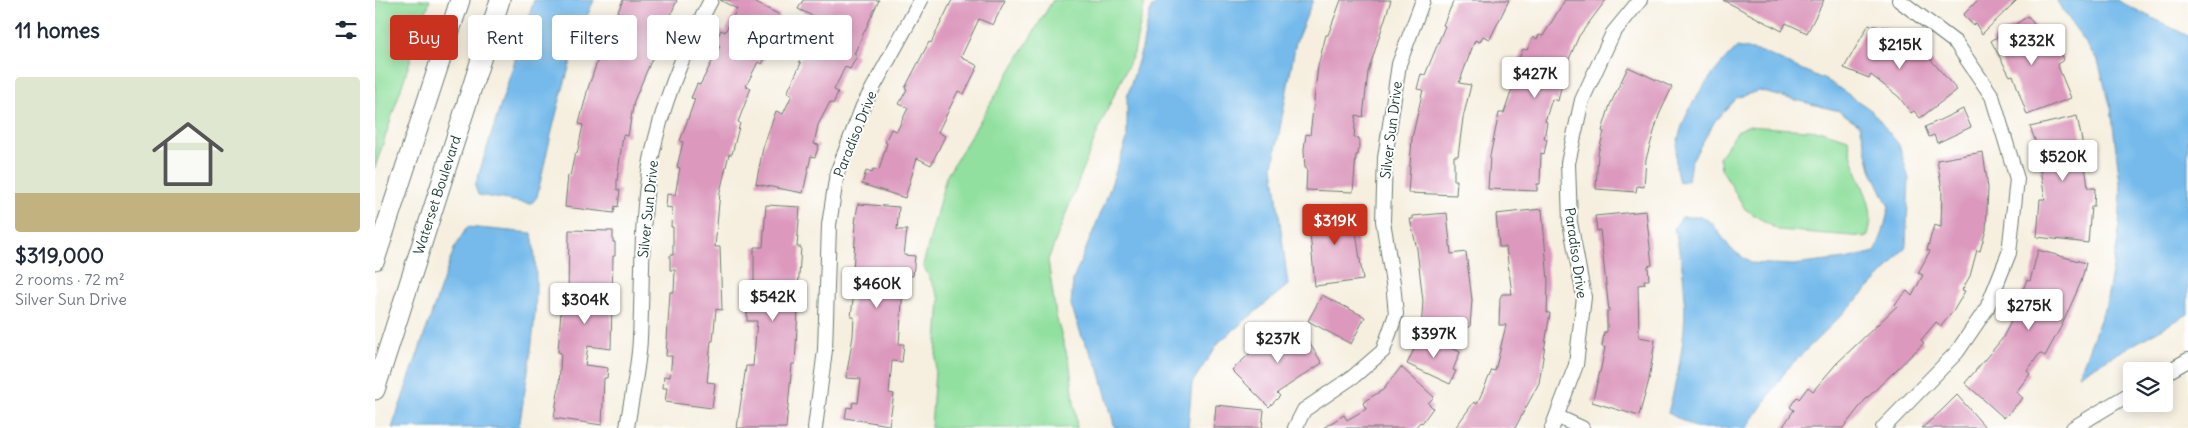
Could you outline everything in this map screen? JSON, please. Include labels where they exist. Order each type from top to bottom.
[{"type":"street","points":[[375,260],[460,0]]},
{"type":"street","name":"Waterset Boulevard","points":[[375,390],[500,0]]},
{"type":"street","name":"Silver Sun Drive","points":[[627,428],[640,340],[643,238],[651,160],[668,98],[691,36],[711,0]]},
{"type":"street","name":"Paradiso Drive","points":[[815,428],[825,350],[829,225],[837,173],[863,106],[921,0]]},
{"type":"street","name":"Silver Sun Drive","points":[[1295,428],[1304,410],[1354,376],[1383,351],[1396,314],[1383,221],[1385,158],[1399,64],[1423,0]]},
{"type":"street","name":"Paradiso Drive","points":[[1555,422],[1577,366],[1584,297],[1570,222],[1568,163],[1582,100],[1613,33],[1640,0]]},
{"type":"street","points":[[1883,428],[1957,352],[1987,308],[2009,253],[2017,179],[1992,96],[1956,43],[1899,0]]},
{"type":"street","points":[[2173,369],[2188,360]]},
{"type":"street","points":[[2073,428],[2123,398]]},
{"type":"street","points":[[1555,422],[1582,428]]},
{"type":"green space","points":[[375,0],[430,0],[425,15],[390,15],[390,60],[410,60],[375,168]]},
{"type":"green space","points":[[1053,0],[1151,0],[1145,1],[1134,53],[1101,123],[1048,260],[1056,316],[1070,366],[1077,428],[931,428],[940,299],[923,265],[946,177]]},
{"type":"green space","points":[[1747,126],[1822,131],[1848,139],[1856,170],[1870,209],[1871,217],[1868,235],[1864,237],[1778,230],[1745,209],[1721,168],[1719,157],[1738,131]]},
{"type":"water","points":[[534,0],[594,0],[588,15],[552,15],[552,60],[572,60],[554,122],[537,197],[531,204],[478,195],[475,186],[515,60],[542,60],[542,15],[529,15]]},
{"type":"water","points":[[1161,0],[1313,0],[1296,42],[1273,166],[1288,285],[1219,342],[1192,383],[1188,428],[1115,428],[1098,366],[1082,337],[1071,305],[1073,280],[1104,205],[1127,139],[1127,97],[1142,48],[1151,8]]},
{"type":"water","points":[[2056,0],[2117,0],[2188,36],[2188,314],[2079,375],[2106,304],[2118,241],[2121,192],[2111,108],[2098,61]]},
{"type":"water","points":[[1737,47],[1762,52],[1830,82],[1871,110],[1899,145],[1909,179],[1906,246],[1885,272],[1787,369],[1747,428],[1696,428],[1668,413],[1679,365],[1685,321],[1683,276],[1674,228],[1682,217],[1702,217],[1712,223],[1731,249],[1751,263],[1793,265],[1845,259],[1875,252],[1883,232],[1889,207],[1871,169],[1860,125],[1839,111],[1759,91],[1736,98],[1715,121],[1691,162],[1688,180],[1679,183],[1676,164],[1677,145],[1682,126],[1700,91],[1724,60]]},
{"type":"water","points":[[467,227],[532,233],[536,282],[535,307],[519,428],[392,428],[454,249]]},
{"type":"building","points":[[623,0],[677,0],[671,15],[647,15],[647,60],[651,60],[634,101],[628,136],[623,135],[617,181],[617,190],[620,190],[618,207],[615,206],[614,213],[565,207],[568,175],[570,176],[575,153],[577,154],[583,125],[579,124],[588,88],[598,60],[637,60],[637,15],[617,15]]},
{"type":"building","points":[[720,0],[750,0],[780,15],[734,15],[737,9]]},
{"type":"building","points":[[803,0],[879,0],[854,54],[857,56],[850,69],[845,67],[834,90],[838,92],[833,104],[830,102],[818,125],[814,144],[819,145],[815,157],[811,156],[803,193],[756,184],[763,148],[776,111],[783,114],[792,95],[787,93],[801,63],[799,62],[800,60],[852,60],[852,15],[811,15],[798,9]]},
{"type":"building","points":[[952,0],[1005,0],[993,25],[979,19],[961,57],[978,66],[964,94],[958,91],[938,132],[945,136],[931,165],[917,158],[905,198],[862,184],[866,171],[872,173],[873,169],[879,170],[887,143],[885,142],[891,129],[897,131],[908,108],[899,104],[907,89],[905,88],[929,42],[931,43]]},
{"type":"building","points":[[1341,0],[1391,0],[1368,72],[1363,117],[1356,115],[1354,137],[1359,138],[1359,144],[1358,155],[1356,155],[1353,192],[1306,190],[1307,168],[1305,168],[1304,149],[1306,134],[1310,135],[1318,66],[1326,35],[1328,35]]},
{"type":"building","points":[[1454,0],[1509,0],[1490,39],[1483,36],[1480,42],[1475,40],[1459,83],[1471,85],[1463,118],[1458,156],[1454,156],[1454,180],[1457,180],[1456,195],[1408,193],[1412,138],[1423,90],[1417,89],[1421,74],[1425,75]]},
{"type":"building","points":[[1565,0],[1606,0],[1579,36],[1566,66],[1558,101],[1552,99],[1545,121],[1547,122],[1544,139],[1547,139],[1544,154],[1541,153],[1540,184],[1537,184],[1537,191],[1488,189],[1490,156],[1499,113],[1504,113],[1513,86],[1509,84],[1512,75],[1523,49],[1527,50],[1533,37],[1537,39],[1539,35],[1543,36]]},
{"type":"building","points":[[1723,0],[1824,0],[1807,33],[1786,23],[1782,31]]},
{"type":"building","points":[[1978,0],[2017,0],[1982,34],[1975,23],[1973,25],[1963,15]]},
{"type":"building","points":[[2028,16],[2045,40],[2049,38],[2064,60],[2057,64],[2071,98],[2027,115],[2013,75],[2010,76],[1991,41]]},
{"type":"building","points":[[729,24],[729,60],[764,60],[762,64],[758,62],[746,86],[751,88],[738,122],[740,123],[732,154],[729,154],[720,192],[715,247],[720,247],[722,310],[716,309],[713,341],[711,341],[707,382],[715,383],[712,408],[665,402],[667,388],[663,388],[664,376],[670,377],[672,356],[666,356],[670,292],[674,292],[675,270],[670,270],[670,255],[673,255],[672,208],[666,207],[667,194],[675,195],[680,168],[677,167],[683,142],[680,141],[695,99],[691,98],[697,84],[700,85],[713,60],[719,60],[719,34],[721,30],[725,32]]},
{"type":"building","points":[[1869,24],[1881,29],[1883,26],[1895,33],[1893,37],[1913,53],[1917,49],[1931,60],[1957,90],[1920,118],[1914,111],[1911,113],[1899,97],[1871,75],[1869,78],[1844,68]]},
{"type":"building","points":[[1628,67],[1672,87],[1659,115],[1646,159],[1644,187],[1637,186],[1636,192],[1596,189],[1598,153],[1604,132],[1602,131],[1610,105]]},
{"type":"building","points":[[1963,109],[1971,127],[1937,143],[1934,135],[1929,137],[1925,127]]},
{"type":"building","points":[[2077,116],[2088,188],[2095,188],[2094,206],[2091,206],[2088,243],[2037,237],[2040,199],[2045,199],[2035,140],[2030,127]]},
{"type":"building","points":[[1983,152],[1988,188],[1986,230],[1980,251],[1977,250],[1970,276],[1962,290],[1965,291],[1954,310],[1941,326],[1936,322],[1921,340],[1924,343],[1865,400],[1843,428],[1782,428],[1794,410],[1790,407],[1797,397],[1799,399],[1808,387],[1813,391],[1836,364],[1897,306],[1895,304],[1907,291],[1912,296],[1923,275],[1918,273],[1930,251],[1927,250],[1934,225],[1941,227],[1942,190],[1937,160]]},
{"type":"building","points":[[858,204],[899,207],[897,230],[907,230],[904,255],[915,256],[913,276],[904,275],[899,344],[904,344],[902,362],[892,361],[889,393],[894,394],[889,425],[845,418],[847,407],[852,408],[853,402],[858,403],[861,379],[846,378],[853,336],[854,317],[851,317],[856,272],[853,272],[855,223]]},
{"type":"building","points":[[766,205],[800,207],[797,247],[801,247],[798,290],[801,290],[801,309],[798,309],[795,364],[792,364],[786,428],[737,428],[746,366],[753,366],[757,321],[747,321],[748,289],[754,289],[754,247],[763,247]]},
{"type":"building","points":[[1360,209],[1361,225],[1355,225],[1363,280],[1315,286],[1308,212]]},
{"type":"building","points":[[1542,209],[1548,281],[1547,313],[1550,313],[1539,383],[1515,428],[1455,428],[1474,402],[1477,404],[1492,370],[1495,371],[1506,325],[1499,325],[1500,298],[1502,294],[1512,294],[1506,247],[1499,247],[1496,214]]},
{"type":"building","points":[[1646,211],[1652,265],[1648,266],[1649,280],[1644,280],[1645,284],[1638,285],[1639,337],[1655,340],[1649,380],[1639,416],[1592,402],[1605,347],[1602,347],[1604,332],[1607,332],[1607,311],[1609,311],[1600,230],[1597,231],[1595,216]]},
{"type":"building","points":[[1447,213],[1451,254],[1466,252],[1472,300],[1470,327],[1462,327],[1462,333],[1421,329],[1423,301],[1417,249],[1410,219],[1413,219],[1413,216]]},
{"type":"building","points":[[569,230],[613,231],[613,242],[615,242],[611,349],[588,346],[585,365],[608,368],[607,378],[604,378],[602,425],[554,418],[559,386],[561,353],[558,352],[562,296],[568,296]]},
{"type":"building","points":[[2038,250],[2086,263],[2081,282],[2062,325],[2045,356],[2040,353],[2027,371],[2030,374],[2016,392],[2023,398],[2004,418],[1965,383],[2002,339],[2025,295],[2021,294],[2027,280],[2030,281]]},
{"type":"building","points":[[1322,295],[1365,317],[1351,344],[1308,321]]},
{"type":"building","points":[[1296,322],[1322,363],[1277,393],[1280,396],[1269,407],[1232,370],[1256,348]]},
{"type":"building","points":[[1421,335],[1460,352],[1453,370],[1456,371],[1450,384],[1407,364]]},
{"type":"building","points":[[1401,367],[1434,397],[1428,403],[1433,408],[1422,423],[1420,422],[1415,428],[1323,428],[1344,415],[1347,420],[1366,409],[1363,403],[1383,390]]},
{"type":"building","points":[[1957,395],[1986,428],[1922,428],[1942,410]]},
{"type":"building","points":[[1216,405],[1264,410],[1262,428],[1214,428]]}]
